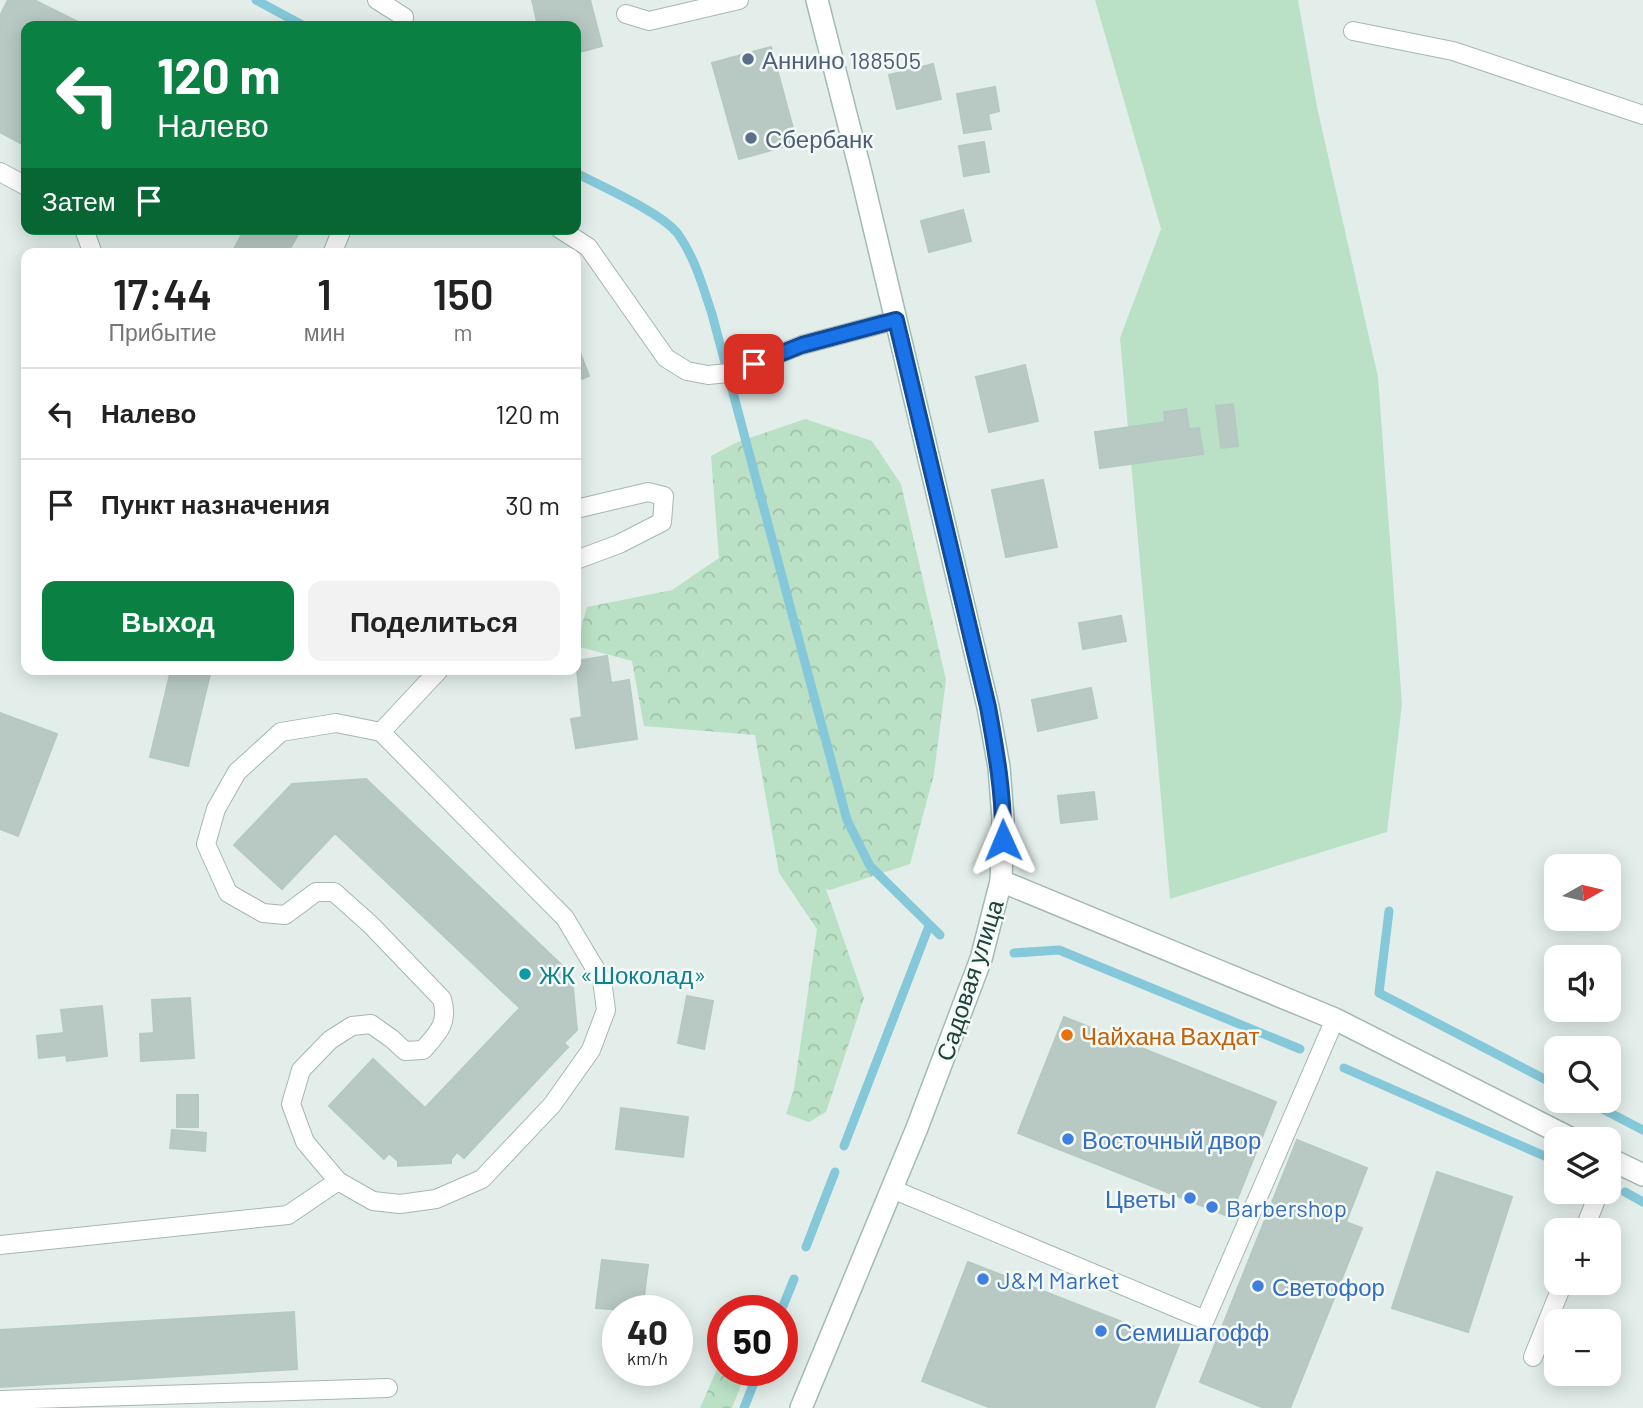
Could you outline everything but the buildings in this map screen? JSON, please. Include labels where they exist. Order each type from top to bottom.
[{"type":"main road","name":"Садовая улица","points":[[801,1408],[892,1189],[981,959],[1001,881],[1003,819],[999,767],[988,707],[817,0]]},
{"type":"main road","points":[[1001,881],[1335,1019],[1548,1127]]},
{"type":"main road","points":[[1621,1166],[1643,1175]]},
{"type":"lane","points":[[377,0],[404,17],[404,21]]},
{"type":"lane","points":[[626,14],[649,21],[738,0]]},
{"type":"lane","points":[[1353,31],[1453,51],[1643,115]]},
{"type":"lane","points":[[0,172],[21,184]]},
{"type":"lane","points":[[569,235],[588,247],[666,358],[687,371],[708,375],[729,373],[802,345],[896,320]]},
{"type":"lane","points":[[581,508],[648,492],[664,495],[662,522],[619,544],[581,558]]},
{"type":"lane","points":[[381,732],[434,675]]},
{"type":"lane","points":[[336,723],[381,732],[565,918],[602,980],[606,1010],[591,1051],[552,1105],[482,1179],[436,1199],[400,1204],[373,1201],[338,1181],[305,1142],[291,1104],[301,1070],[330,1040],[352,1026],[371,1024],[405,1051],[423,1050],[441,1030],[445,1010],[442,999],[371,925],[334,892],[316,892],[285,915],[263,913],[228,893],[206,844],[216,809],[237,772],[281,732],[336,723]]},
{"type":"lane","points":[[892,1189],[1205,1320],[1335,1019]]},
{"type":"lane","points":[[0,1245],[288,1215],[338,1181]]},
{"type":"lane","points":[[1533,1357],[1558,1295]]},
{"type":"lane","points":[[0,1400],[388,1388]]},
{"type":"green space","points":[[1095,0],[1298,0],[1317,107],[1378,377],[1402,704],[1387,832],[1170,899],[1120,338],[1161,229]]},
{"type":"green space","points":[[805,419],[872,441],[901,484],[946,680],[934,774],[910,864],[826,889],[864,998],[826,1112],[809,1122],[786,1114],[794,1089],[817,929],[779,873],[755,735],[644,726],[632,661],[581,647],[581,628],[587,607],[672,590],[719,558],[711,456],[735,443]]},
{"type":"green space","points":[[710,1386],[741,1386],[732,1408],[700,1408]]},
{"type":"waterway","points":[[256,0],[295,21]]},
{"type":"waterway","points":[[581,176],[659,217],[678,234],[689,253],[712,314],[847,820],[870,866],[940,935]]},
{"type":"waterway","points":[[1389,911],[1379,993],[1544,1079]]},
{"type":"waterway","points":[[844,1146],[929,926]]},
{"type":"waterway","points":[[1014,953],[1059,950],[1300,1049]]},
{"type":"waterway","points":[[1344,1068],[1544,1156]]},
{"type":"waterway","points":[[1610,1113],[1643,1130]]},
{"type":"waterway","points":[[806,1247],[835,1172]]},
{"type":"waterway","points":[[1625,1192],[1643,1202]]},
{"type":"waterway","points":[[788,1295],[794,1279]]},
{"type":"waterway","points":[[744,1408],[753,1386]]},
{"type":"place","name":"Аннино 188505","points":[[748,59]]},
{"type":"place","name":"Сбербанк","points":[[751,138]]},
{"type":"place","name":"ЖК «Шоколад»","points":[[525,974]]},
{"type":"place","name":"Чайхана Вахдат","points":[[1067,1035]]},
{"type":"place","name":"Восточный двор","points":[[1068,1139]]},
{"type":"place","name":"Цветы","points":[[1190,1198]]},
{"type":"place","name":"Barbershop","points":[[1212,1207]]},
{"type":"place","name":"J&M Market","points":[[983,1279]]},
{"type":"place","name":"Светофор","points":[[1258,1286]]},
{"type":"place","name":"Семишагофф","points":[[1101,1331]]},
{"type":"route","points":[[754,364],[802,345],[896,320],[988,707],[999,767],[1003,840]]}]
